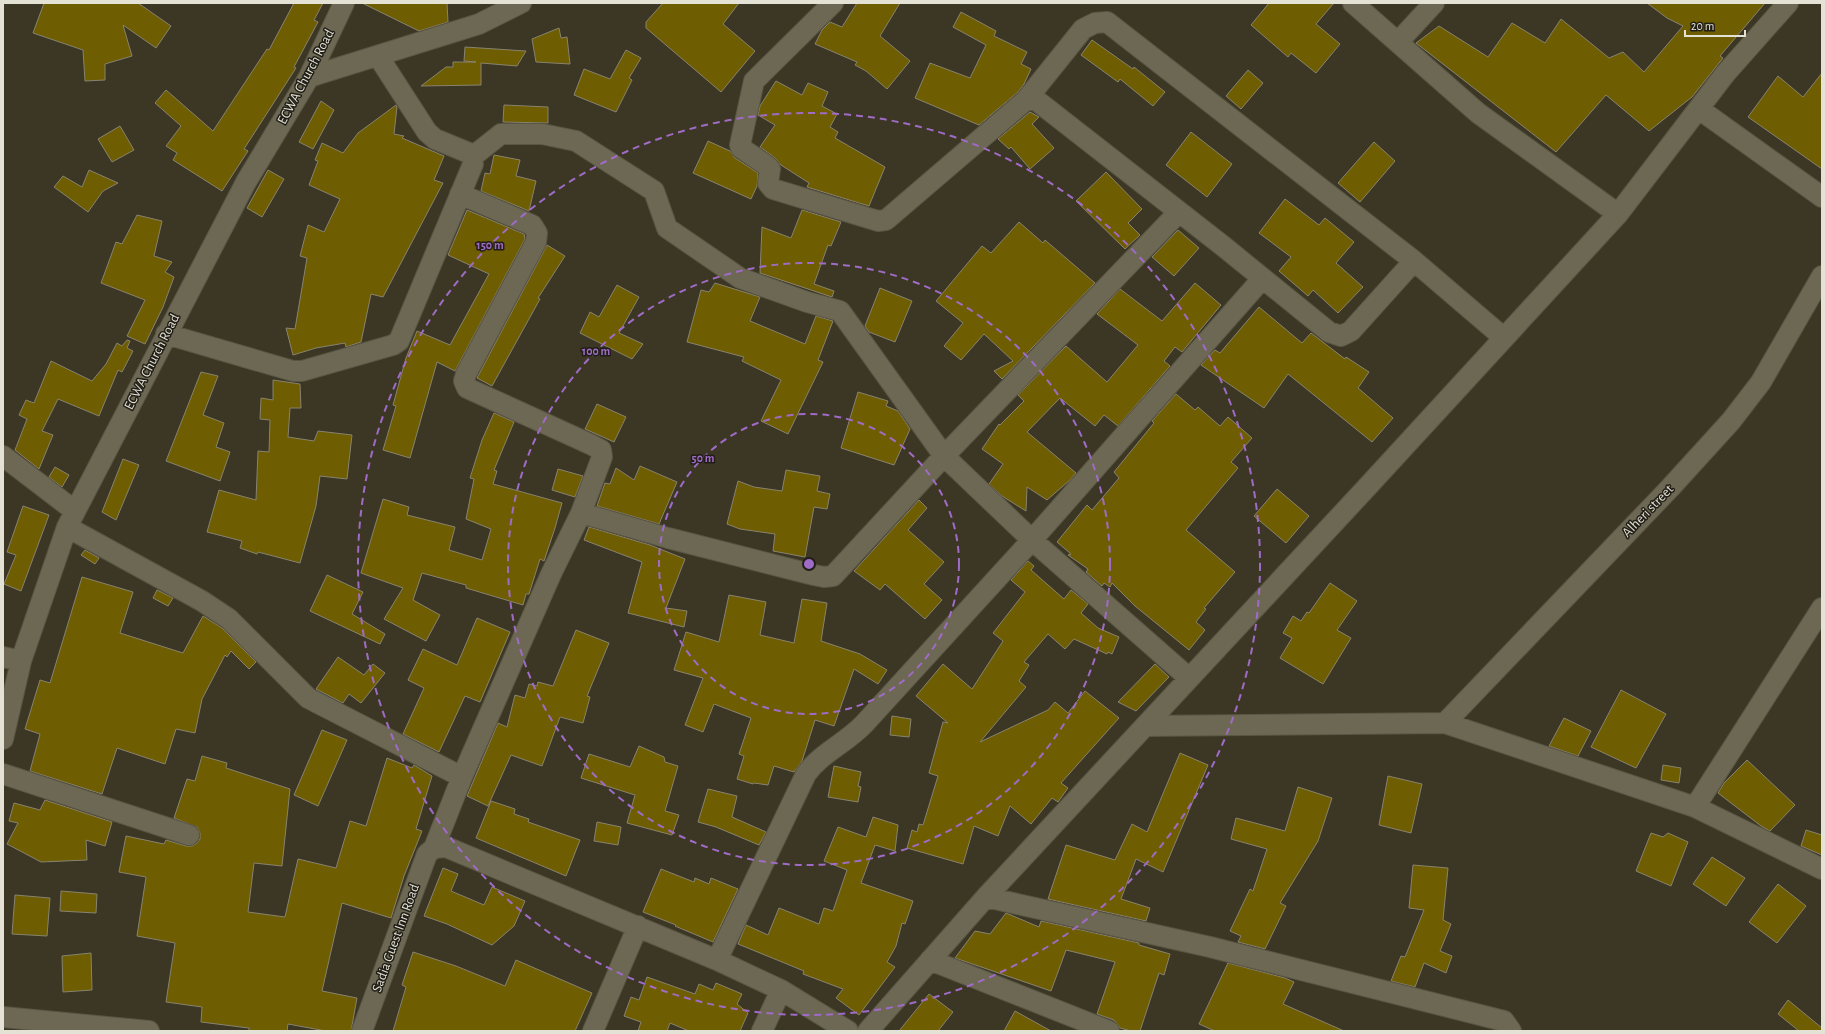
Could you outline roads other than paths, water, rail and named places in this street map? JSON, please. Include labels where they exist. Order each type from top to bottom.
[{"type":"street","name":"ECWA Church Road","points":[[3,739],[12,659],[71,519],[246,182],[309,77],[344,3]]},
{"type":"street","points":[[309,77],[479,24],[521,3]]},
{"type":"street","points":[[833,3],[754,81],[740,145],[741,148],[766,164],[770,169],[768,183],[772,189],[878,221],[886,220],[1026,100],[1083,28],[1094,23],[1107,22],[1414,261],[1504,338]]},
{"type":"street","points":[[1354,3],[1399,41],[1478,113],[1618,214]]},
{"type":"street","points":[[1399,41],[1434,3]]},
{"type":"street","points":[[868,1031],[986,897],[1146,726],[1618,214],[1726,74],[1788,3]]},
{"type":"street","points":[[166,334],[293,371],[302,370],[393,345],[399,340],[473,164],[469,153],[435,139],[427,132],[378,56]]},
{"type":"street","points":[[1026,100],[1036,100],[1329,332],[1341,336],[1351,331],[1414,261]]},
{"type":"street","points":[[1699,109],[1822,197]]},
{"type":"street","points":[[472,158],[501,134],[542,134],[576,141],[654,191],[668,228],[740,278],[807,302],[840,311],[944,456],[1032,540],[1189,678]]},
{"type":"street","name":"Sadia Guest Inn Road","points":[[362,1031],[427,854],[434,848],[462,778],[551,574],[581,512],[602,457],[601,450],[467,388],[464,381],[466,374],[536,242],[537,232],[532,225],[460,194]]},
{"type":"street","points":[[581,512],[668,538],[824,577],[833,576],[944,456],[1179,212]]},
{"type":"street","name":"Alheri street","points":[[1445,722],[1670,488],[1731,421],[1761,382],[1822,276]]},
{"type":"street","points":[[717,960],[806,774],[814,763],[853,736],[1032,540],[1262,279]]},
{"type":"street","points":[[3,456],[71,519],[229,619],[308,698],[462,778]]},
{"type":"street","points":[[1695,807],[1822,608]]},
{"type":"street","points":[[1146,726],[1445,722],[1695,807],[1822,869]]},
{"type":"street","points":[[3,774],[188,835]]},
{"type":"street","points":[[434,848],[446,847],[717,960],[781,990],[848,1031]]},
{"type":"street","points":[[986,897],[1210,947],[1504,1021],[1511,1031]]},
{"type":"street","points":[[593,1031],[638,926]]},
{"type":"street","points":[[930,960],[1109,1031]]},
{"type":"street","points":[[762,1031],[781,990]]},
{"type":"street","points":[[3,1017],[149,1031]]}]
